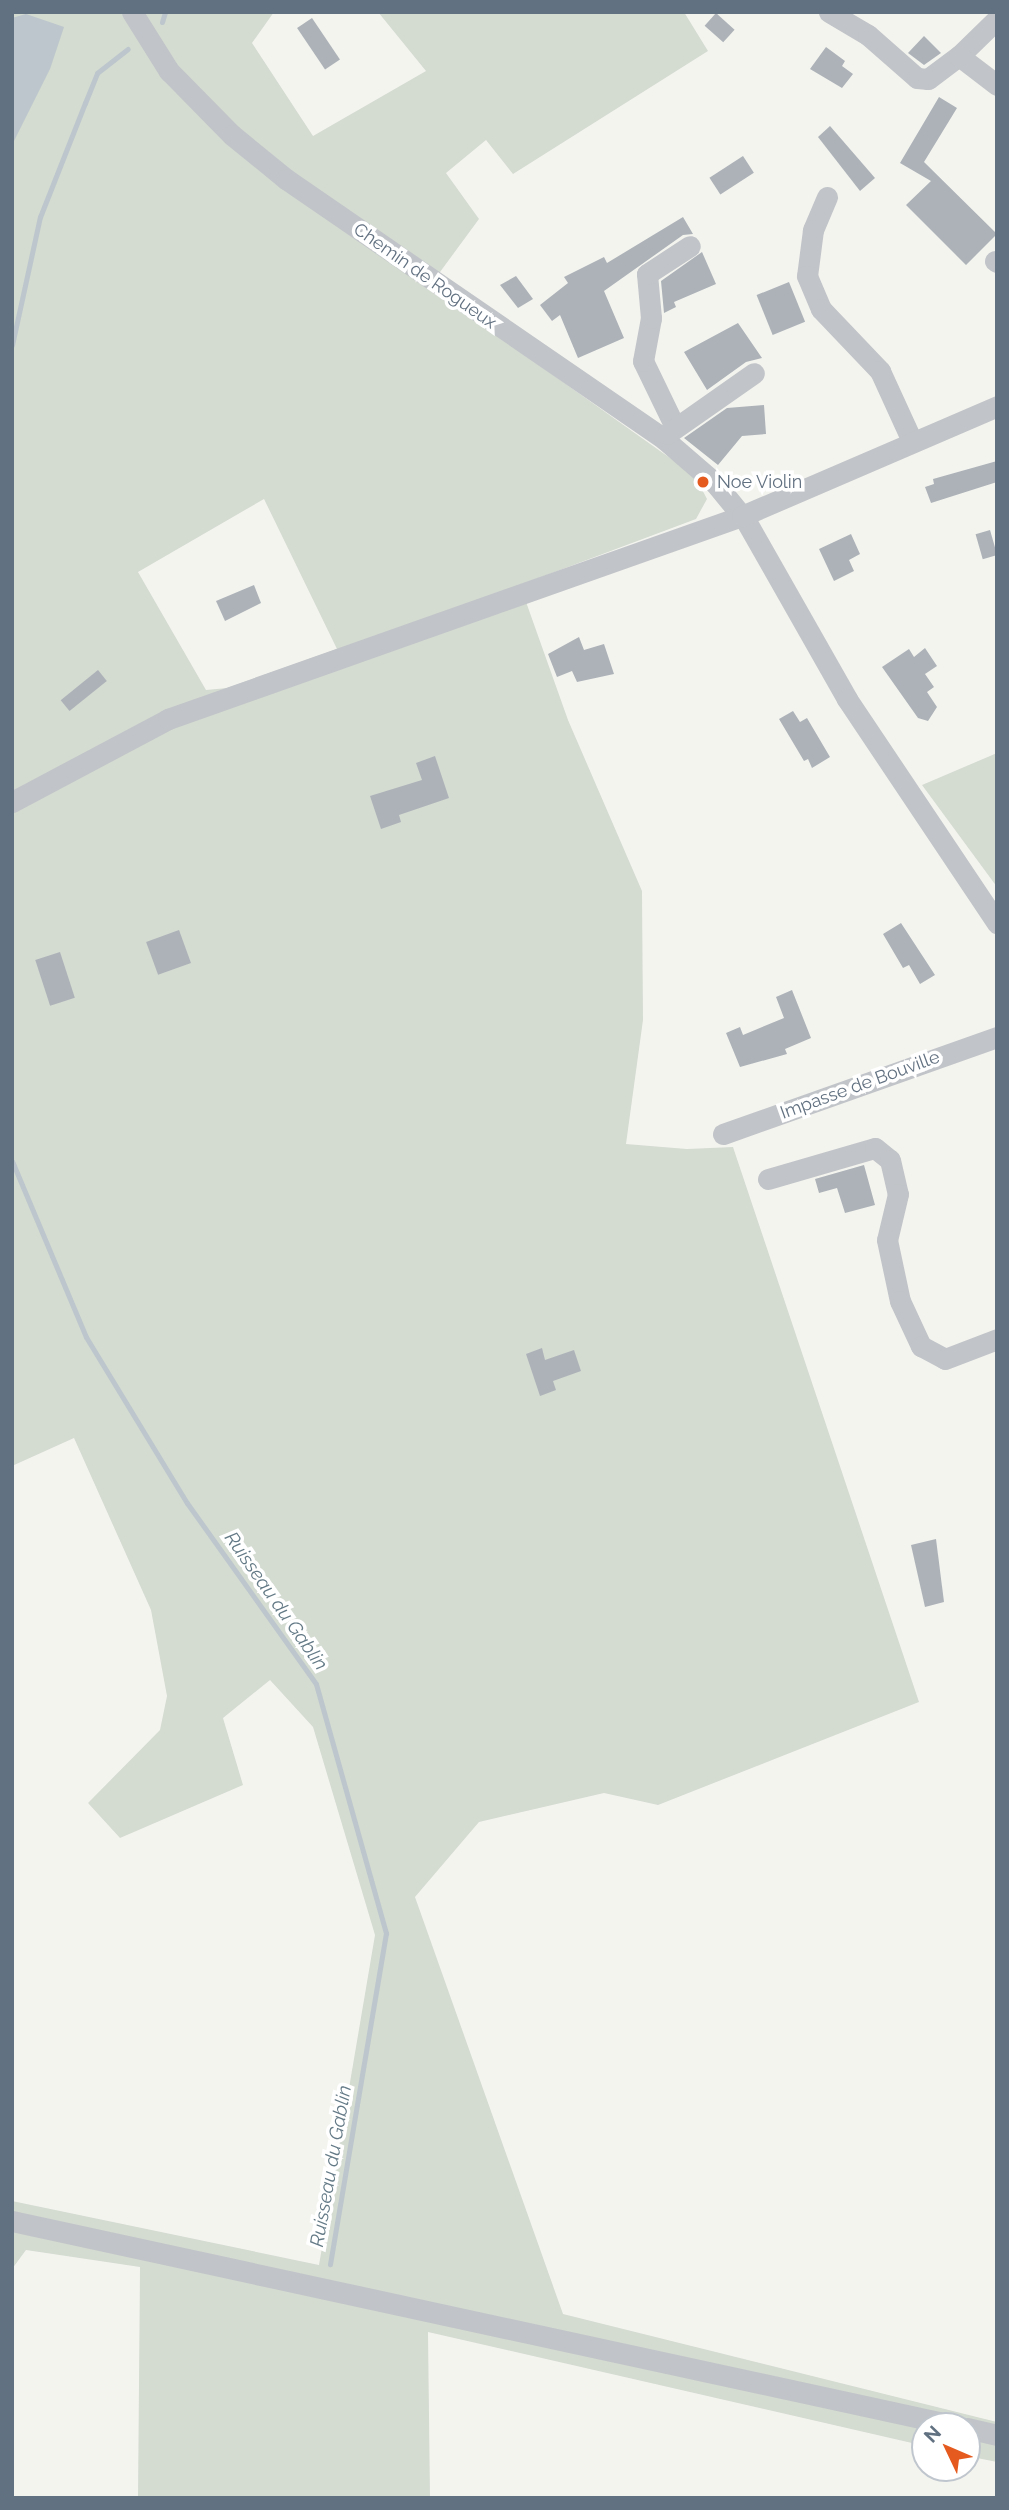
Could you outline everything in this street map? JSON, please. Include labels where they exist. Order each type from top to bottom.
[{"type":"street","name":"Chemin de Rogueux","points":[[132,12],[169,71],[232,135],[286,179],[669,432],[742,516],[847,699],[997,923]]},
{"type":"street","points":[[829,12],[868,35],[917,78],[928,79],[959,56],[997,19]]},
{"type":"street","points":[[959,56],[997,85]]},
{"type":"street","points":[[827,197],[813,230],[807,276],[821,309],[880,371],[912,442]]},
{"type":"street","points":[[690,246],[647,274],[651,318],[643,361],[669,432],[754,373]]},
{"type":"street","points":[[12,802],[168,719],[742,516],[997,406]]},
{"type":"street","name":"Impasse de Bouville","points":[[723,1134],[997,1037]]},
{"type":"street","points":[[768,1179],[875,1148],[890,1160],[898,1194],[887,1240],[900,1301],[921,1346],[946,1359],[997,1339]]},
{"type":"street","points":[[12,2221],[911,2416]]},
{"type":"shaded area","points":[[12,12],[274,12],[252,43],[313,136],[426,71],[378,12],[684,12],[708,51],[513,174],[486,140],[446,173],[479,219],[429,287],[677,463],[696,478],[707,499],[696,519],[520,585],[568,720],[642,891],[643,1020],[626,1144],[687,1149],[733,1147],[919,1702],[658,1805],[604,1793],[479,1822],[415,1897],[563,2314],[957,2412],[911,2412],[911,2443],[428,2332],[430,2498],[138,2498],[140,2267],[26,2250],[12,2269],[12,2201],[319,2265],[375,1935],[313,1727],[270,1680],[223,1718],[243,1785],[120,1838],[88,1803],[160,1730],[167,1696],[151,1610],[74,1438],[12,1466]],"holes":[[[264,499],[337,649],[227,688],[206,690],[138,572]]]},
{"type":"shaded area","points":[[26,14],[64,27],[50,69],[12,145],[12,18]]},
{"type":"shaded area","points":[[997,753],[997,887],[922,785]]},
{"type":"shaded area","points":[[981,2418],[997,2422],[997,2462],[981,2459]]},
{"type":"building","points":[[716,13],[735,30],[723,42],[705,26]]},
{"type":"building","points":[[312,18],[340,59],[325,70],[297,28]]},
{"type":"building","points":[[924,36],[941,53],[924,65],[908,53]]},
{"type":"building","points":[[826,47],[845,61],[842,66],[853,74],[842,88],[810,69]]},
{"type":"building","points":[[939,97],[957,108],[924,162],[997,234],[966,265],[906,205],[931,181],[900,163]]},
{"type":"building","points":[[830,126],[875,178],[860,191],[818,137]]},
{"type":"building","points":[[743,156],[754,173],[720,195],[709,178]]},
{"type":"building","points":[[683,217],[693,234],[683,235],[604,291],[624,338],[578,358],[560,315],[552,321],[540,305],[568,283],[564,277],[604,257],[607,263]]},
{"type":"building","points":[[702,252],[716,284],[674,302],[676,307],[664,313],[661,281]]},
{"type":"building","points":[[516,276],[533,299],[518,308],[500,285]]},
{"type":"building","points":[[789,282],[805,322],[773,335],[757,295]]},
{"type":"building","points":[[738,323],[762,358],[746,362],[707,390],[684,352]]},
{"type":"building","points":[[764,405],[766,434],[742,436],[718,465],[684,438],[727,408]]},
{"type":"building","points":[[997,461],[997,482],[931,503],[925,487],[934,484],[933,479]]},
{"type":"building","points":[[990,530],[997,555],[983,559],[976,534]]},
{"type":"building","points":[[851,534],[860,554],[849,560],[854,571],[834,581],[819,549]]},
{"type":"building","points":[[254,585],[261,603],[225,621],[216,601]]},
{"type":"building","points":[[579,637],[584,650],[604,644],[614,674],[577,682],[572,671],[557,677],[548,654]]},
{"type":"building","points":[[925,648],[937,666],[925,674],[934,687],[927,692],[937,707],[928,721],[918,718],[882,667],[909,649],[914,657]]},
{"type":"building","points":[[98,670],[107,681],[70,711],[61,700]]},
{"type":"building","points":[[793,711],[800,722],[807,718],[830,757],[812,768],[808,759],[804,761],[779,719]]},
{"type":"building","points":[[435,756],[449,798],[399,815],[401,822],[381,829],[370,796],[422,780],[416,763]]},
{"type":"building","points":[[901,923],[935,975],[920,984],[909,965],[903,968],[883,934]]},
{"type":"building","points":[[179,930],[191,963],[158,975],[146,942]]},
{"type":"building","points":[[60,952],[75,998],[50,1006],[35,960]]},
{"type":"building","points":[[792,990],[811,1038],[785,1049],[787,1054],[740,1067],[726,1033],[740,1027],[743,1035],[784,1018],[776,997]]},
{"type":"building","points":[[864,1165],[875,1205],[845,1213],[837,1188],[819,1193],[815,1179]]},
{"type":"building","points":[[542,1348],[545,1360],[574,1350],[581,1371],[553,1381],[556,1390],[540,1396],[526,1354]]},
{"type":"building","points":[[936,1539],[944,1602],[925,1607],[911,1545]]},
{"type":"waterway","name":"Ruisseau du Gablin","points":[[162,22],[165,12]]},
{"type":"waterway","name":"Ruisseau du Gablin","points":[[12,345],[40,217],[97,73],[128,49]]},
{"type":"waterway","name":"Ruisseau du Gablin","points":[[12,1161],[86,1337],[187,1503],[316,1684],[386,1933],[330,2264]]},
{"type":"place","name":"Noe Violin","points":[[703,482]]}]
